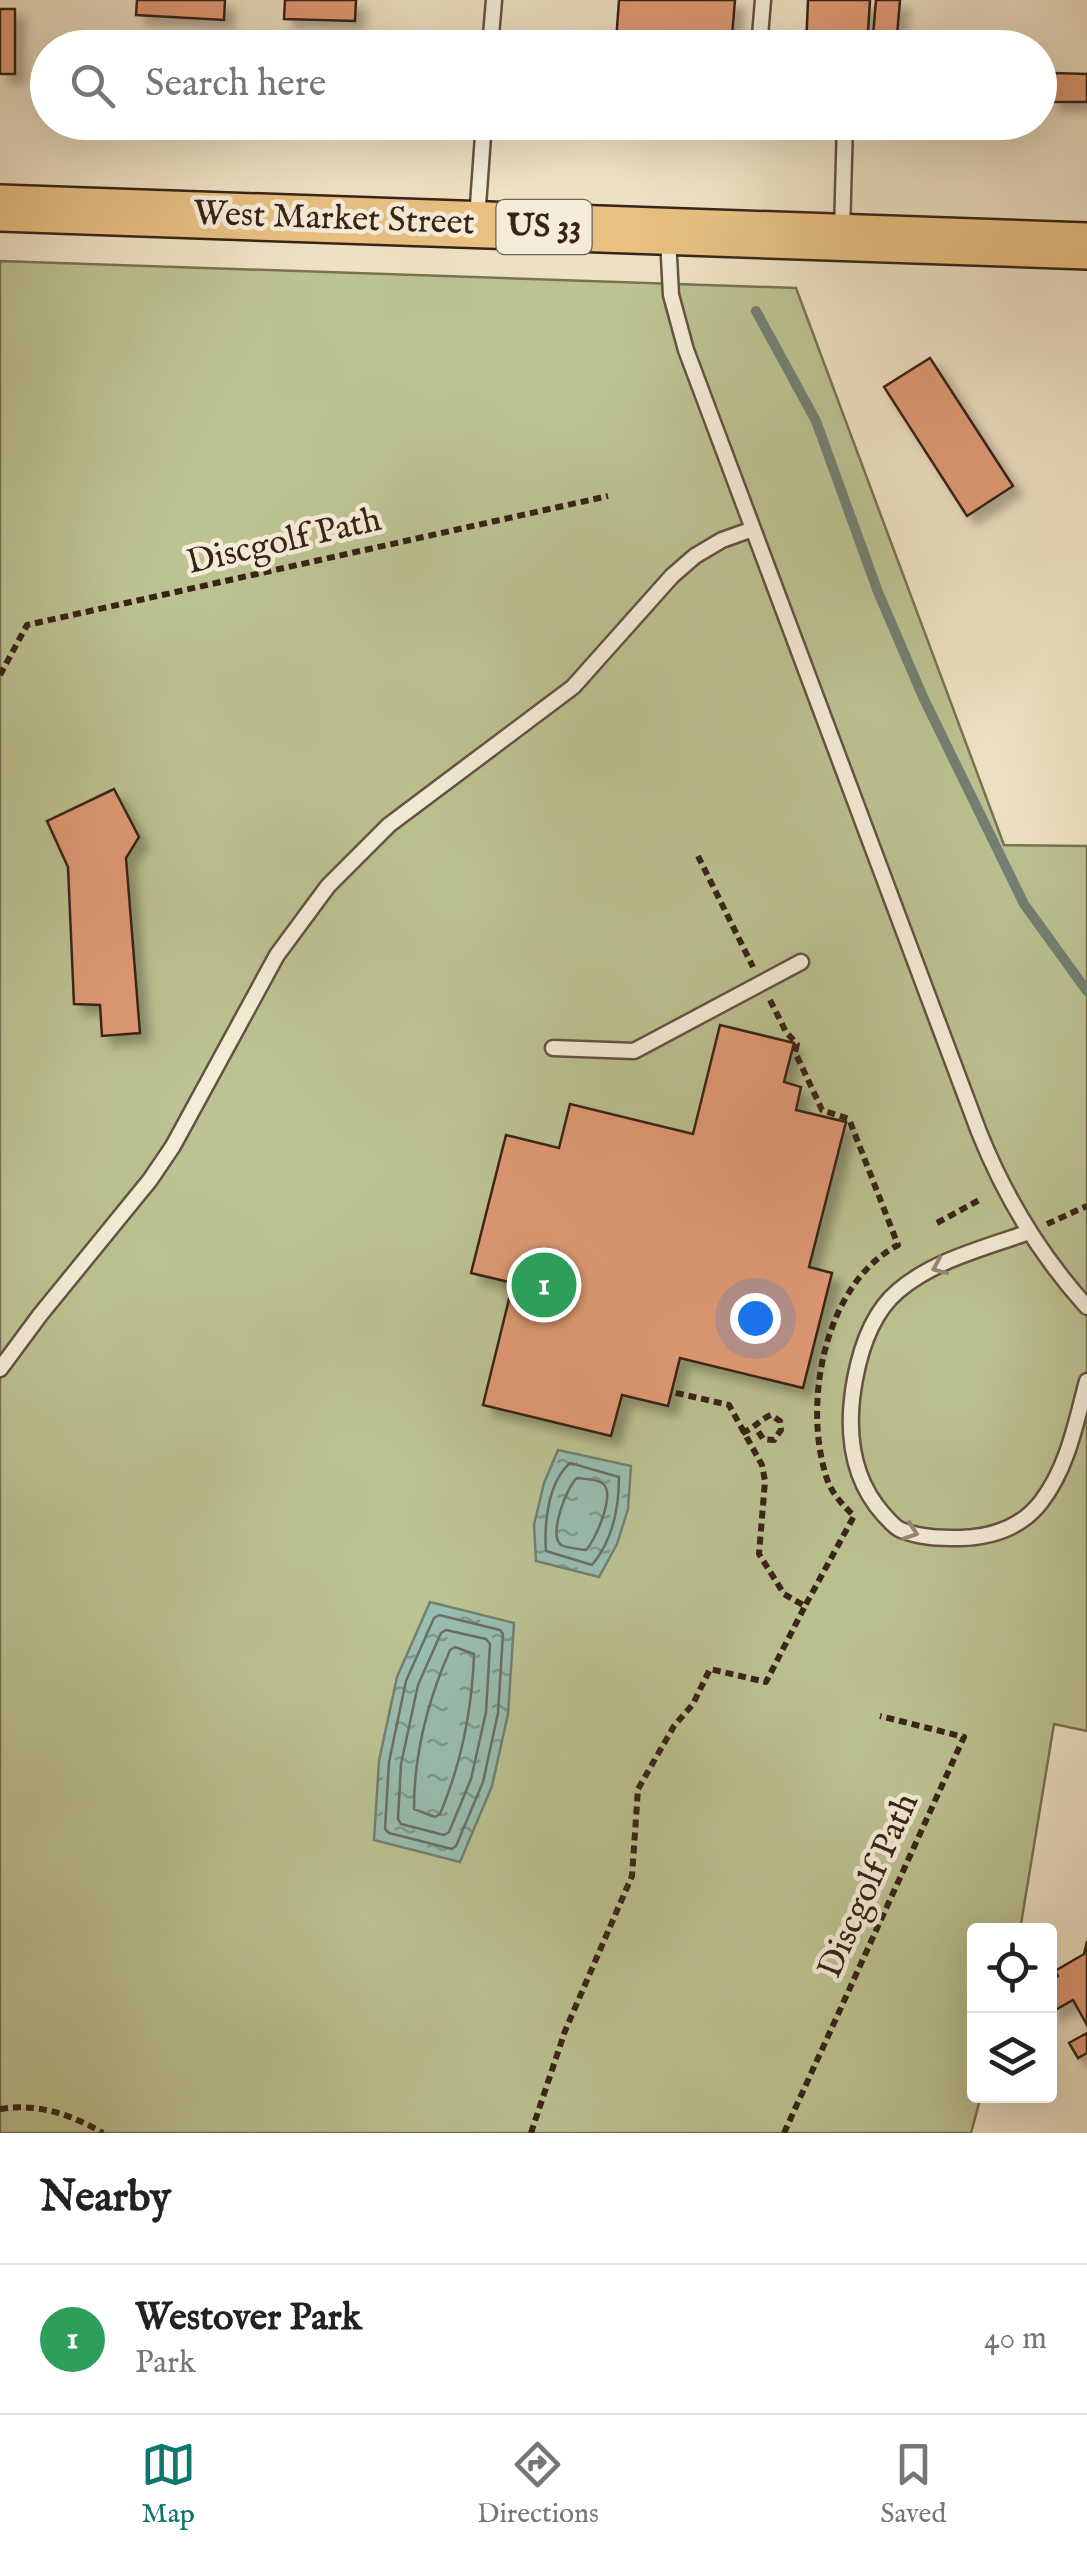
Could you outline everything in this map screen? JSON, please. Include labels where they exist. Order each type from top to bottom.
[{"type":"main road","name":"West Market Street","points":[[0,208],[1087,246]]},
{"type":"lane","points":[[492,30],[494,0]]},
{"type":"lane","points":[[760,30],[762,0]]},
{"type":"lane","points":[[476,224],[483,140]]},
{"type":"lane","points":[[842,238],[845,140]]},
{"type":"lane","points":[[668,232],[668,268],[676,320],[979,1132],[999,1179],[1030,1232],[1052,1266],[1087,1307]]},
{"type":"lane","points":[[0,1369],[150,1180],[276,955],[328,886],[389,825],[561,698],[617,641],[672,576],[695,556],[753,528]]},
{"type":"lane","points":[[553,1048],[634,1051],[802,962]]},
{"type":"lane","points":[[1030,1232],[928,1270],[895,1293],[870,1327],[849,1412],[861,1482],[896,1528],[924,1538],[990,1537],[1022,1520],[1041,1502],[1067,1454],[1087,1381]]},
{"type":"path","name":"Discgolf Path","points":[[0,675],[27,625],[608,496]]},
{"type":"path","points":[[531,2133],[565,2031],[628,1888],[636,1852],[638,1789],[654,1758],[693,1704],[710,1669],[766,1682],[854,1516],[837,1498],[827,1479],[817,1382],[849,1290],[864,1268],[898,1245],[849,1119],[822,1110],[795,1052],[797,1044],[786,1032],[698,856]]},
{"type":"path","points":[[936,1223],[981,1199]]},
{"type":"path","points":[[1030,1232],[1087,1206]]},
{"type":"path","points":[[672,1392],[728,1405],[762,1465],[765,1482],[759,1554],[784,1594],[806,1606]]},
{"type":"path","points":[[742,1433],[756,1428]]},
{"type":"path","name":"Discgolf Path","points":[[784,2133],[964,1737],[880,1716]]},
{"type":"path","points":[[0,2110],[40,2107],[79,2119],[102,2133]]},
{"type":"green space","points":[[0,261],[796,288],[1004,845],[1087,846],[1087,1731],[1054,1724],[1021,1923],[967,1923],[967,2103],[979,2103],[971,2133],[0,2133]]},
{"type":"water","points":[[558,1450],[631,1466],[628,1509],[617,1544],[599,1577],[536,1561],[534,1525],[544,1483]]},
{"type":"water","points":[[430,1602],[514,1623],[508,1714],[492,1786],[460,1862],[374,1840],[379,1761],[397,1677]]},
{"type":"building","points":[[137,0],[225,0],[224,20],[136,15]]},
{"type":"building","points":[[285,0],[356,0],[355,21],[284,19]]},
{"type":"building","points":[[619,0],[735,0],[732,30],[617,30]]},
{"type":"building","points":[[808,0],[870,0],[868,30],[807,30]]},
{"type":"building","points":[[876,0],[900,0],[898,30],[874,30]]},
{"type":"building","points":[[0,9],[15,9],[15,74],[0,74]]},
{"type":"building","points":[[1057,73],[1087,74],[1087,102],[1057,102]]},
{"type":"building","points":[[930,358],[1013,486],[967,516],[884,387]]},
{"type":"building","points":[[114,789],[139,837],[126,858],[140,1033],[102,1036],[100,1005],[74,1004],[68,867],[47,821]]},
{"type":"building","points":[[720,1025],[794,1043],[784,1082],[801,1087],[796,1110],[846,1122],[809,1267],[832,1273],[803,1388],[680,1358],[668,1406],[622,1395],[611,1436],[483,1405],[513,1283],[471,1273],[506,1135],[559,1148],[570,1104],[693,1134]]},
{"type":"building","points":[[1087,1941],[1087,2025],[1073,2000],[1057,2009],[1057,1970],[1084,1954]]},
{"type":"building","points":[[1087,2033],[1087,2053],[1078,2058],[1069,2043]]},
{"type":"waterway","points":[[756,311],[816,421],[878,592],[923,697],[1024,904],[1087,991]]},
{"type":"place","name":"Westover Park","points":[[544,1285]]}]
